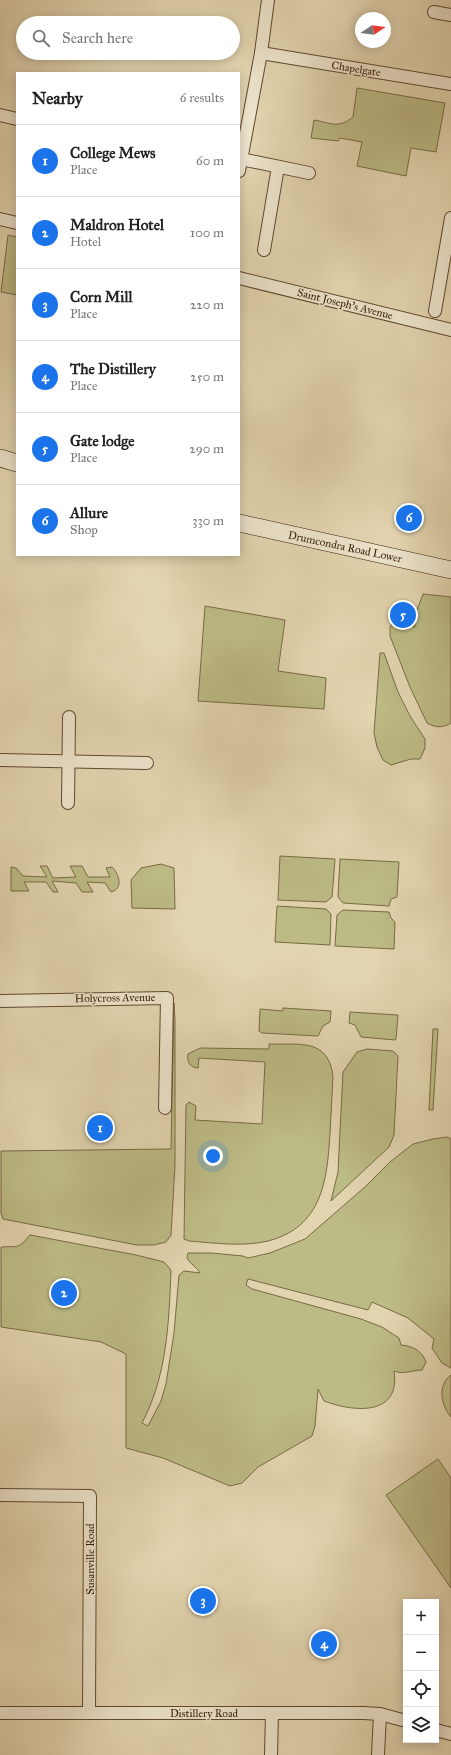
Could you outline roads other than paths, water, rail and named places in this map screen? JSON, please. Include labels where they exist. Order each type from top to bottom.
[{"type":"main road","points":[[0,458],[16,463]]},
{"type":"main road","name":"Drumcondra Road Lower","points":[[240,523],[451,570]]},
{"type":"street","points":[[268,0],[261,53],[240,165],[278,167],[309,173]]},
{"type":"street","points":[[434,12],[451,15]]},
{"type":"street","name":"Chapelgate","points":[[261,53],[451,84]]},
{"type":"street","points":[[0,115],[16,119]]},
{"type":"street","points":[[264,250],[278,167]]},
{"type":"street","points":[[434,310],[449,245],[451,218]]},
{"type":"street","points":[[0,219],[16,223]]},
{"type":"street","name":"Saint Joseph's Avenue","points":[[240,278],[451,330]]},
{"type":"street","points":[[68,803],[69,717]]},
{"type":"street","points":[[0,760],[147,762]]},
{"type":"street","name":"Holycross Avenue","points":[[0,1001],[167,998],[165,1108]]},
{"type":"street","name":"Susanville Road","points":[[0,1495],[90,1496],[89,1713]]},
{"type":"street","name":"Distillery Road","points":[[0,1713],[380,1714],[403,1720]]},
{"type":"street","points":[[271,1755],[272,1714]]},
{"type":"street","points":[[378,1755],[380,1714]]},
{"type":"street","points":[[439,1731],[451,1734]]},
{"type":"place","name":"Allure","points":[[409,518]]},
{"type":"place","name":"Gate lodge","points":[[403,615]]},
{"type":"place","name":"College Mews","points":[[100,1128]]},
{"type":"place","name":"Maldron Hotel","points":[[64,1293]]},
{"type":"place","name":"Corn Mill","points":[[203,1601]]},
{"type":"place","name":"The Distillery","points":[[324,1644]]}]
